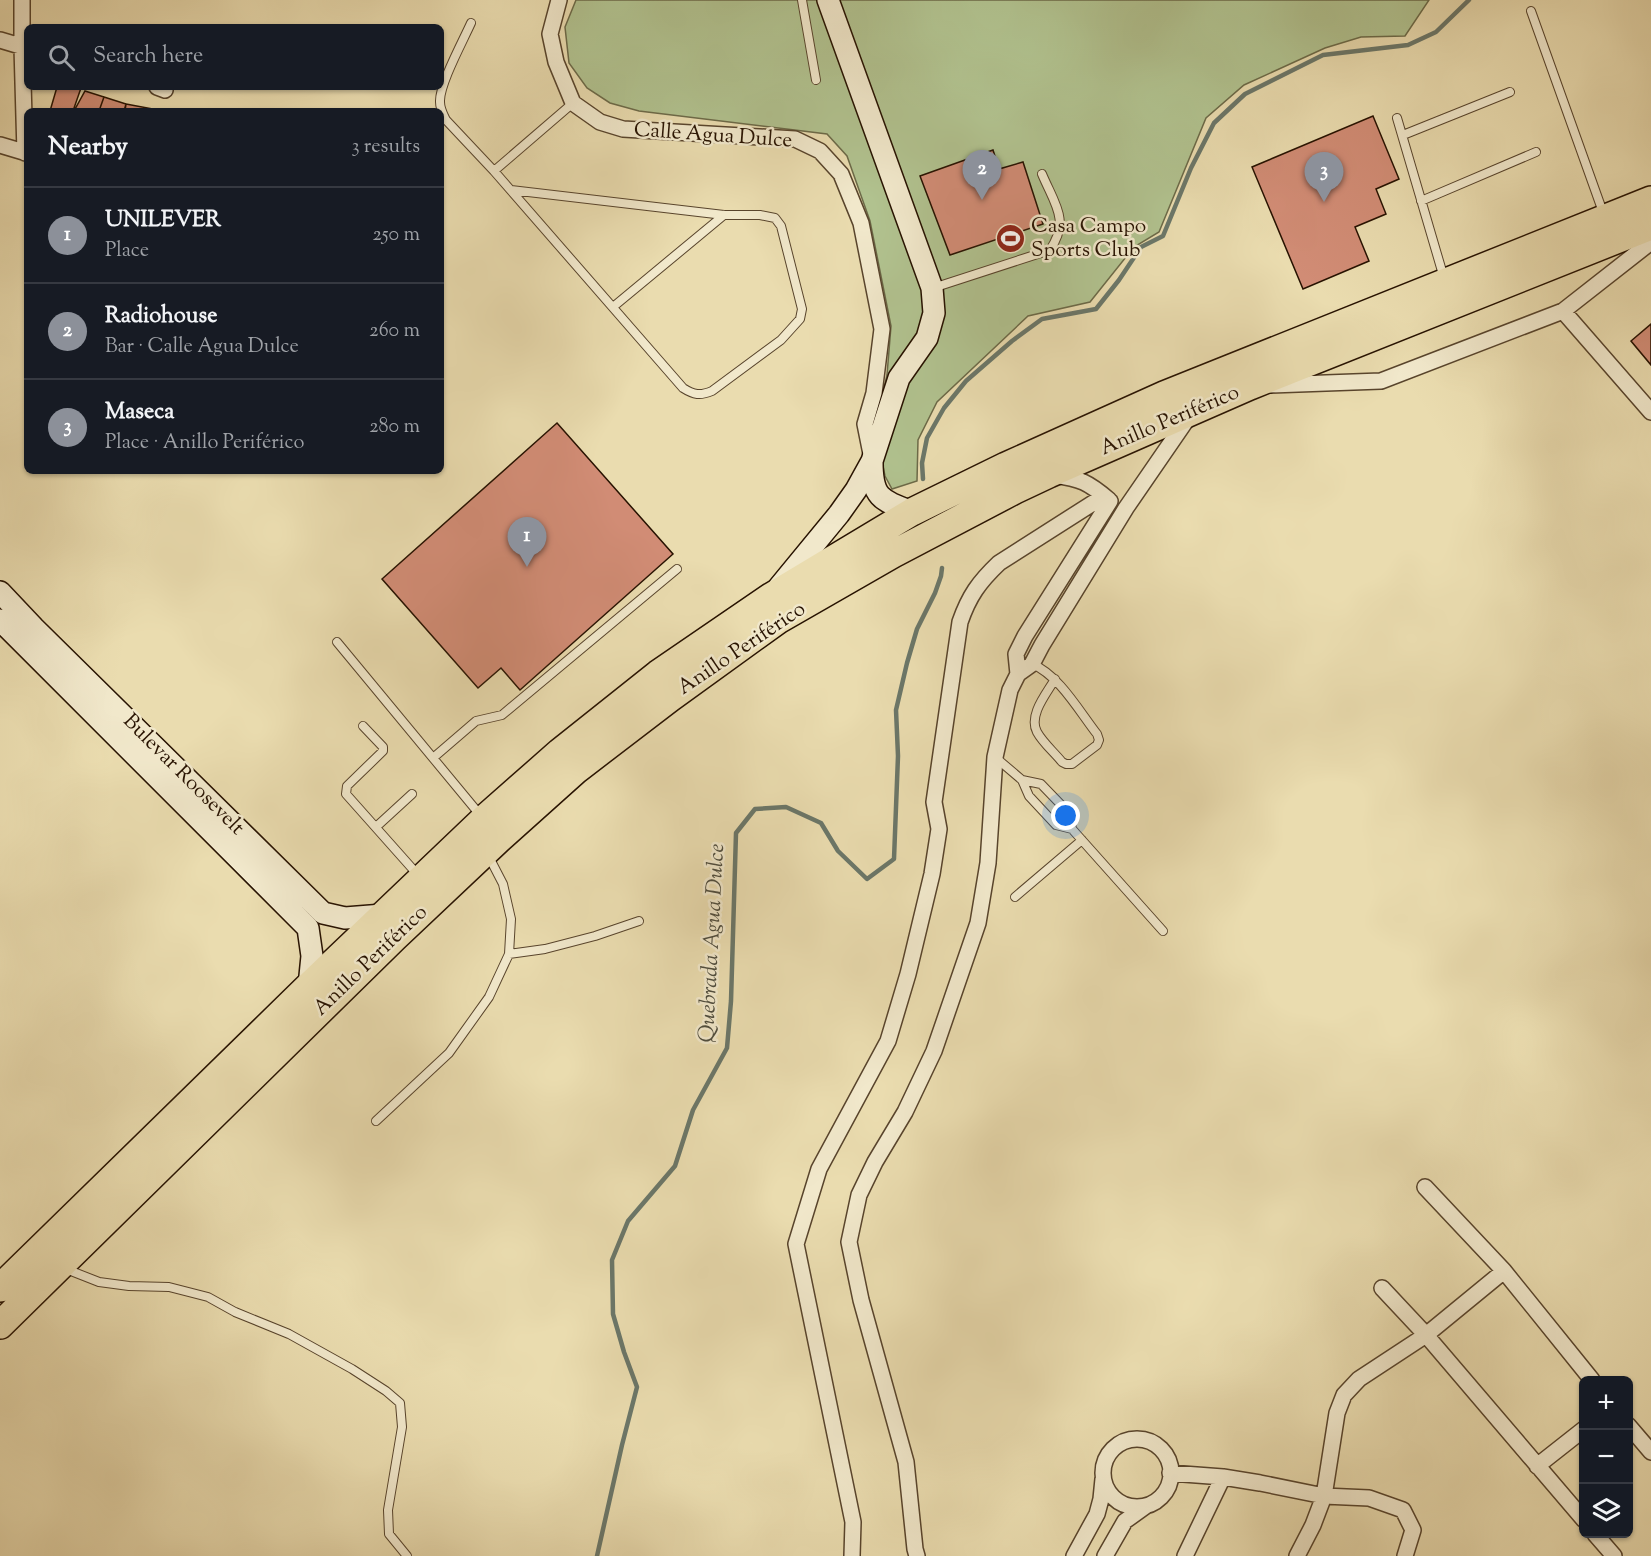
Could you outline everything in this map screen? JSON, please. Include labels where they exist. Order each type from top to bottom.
[{"type":"highway","name":"Anillo Periférico","points":[[1,1285],[484,819],[560,752],[658,674],[772,596],[912,512],[1006,466],[1164,395],[1651,200]]},
{"type":"highway","name":"Anillo Periférico","points":[[0,1325],[394,938],[486,851],[576,770],[778,620],[893,554],[1049,474],[1250,386],[1651,226]]},
{"type":"main road","points":[[772,596],[856,490],[872,461],[898,378],[927,338],[934,313],[932,288],[828,0]]},
{"type":"main road","name":"Calle Agua Dulce","points":[[872,461],[874,489],[881,498],[892,505],[912,512]]},
{"type":"main road","name":"Bulevar Roosevelt","points":[[0,592],[316,921]]},
{"type":"main road","name":"Bulevar Roosevelt","points":[[0,620],[316,921]]},
{"type":"main road","points":[[309,986],[316,921],[383,915]]},
{"type":"street","points":[[0,40],[24,47],[22,0]]},
{"type":"street","points":[[559,0],[550,34],[556,62],[573,103]]},
{"type":"street","points":[[25,90],[25,108]]},
{"type":"street","name":"Calle Agua Dulce","points":[[573,103],[600,122],[623,129],[795,139],[820,151],[842,174],[861,223],[882,329],[874,393],[865,424],[872,461]]},
{"type":"street","points":[[0,145],[24,152]]},
{"type":"street","points":[[1250,386],[1381,381],[1563,311],[1651,242]]},
{"type":"street","points":[[1563,311],[1651,412]]},
{"type":"street","points":[[917,1556],[906,1462],[861,1300],[849,1242],[859,1196],[875,1162],[906,1113],[934,1051],[978,923],[988,862],[995,758],[1010,690],[1018,674],[1032,664],[1126,508],[1193,411]]},
{"type":"street","points":[[1049,474],[1077,478],[1092,485],[1107,498],[1126,508]]},
{"type":"street","points":[[1018,674],[1016,654],[1025,636],[1107,498]]},
{"type":"street","points":[[852,1556],[853,1522],[796,1244],[819,1169],[888,1041],[908,974],[932,873],[939,830],[934,802],[960,622],[966,603],[987,574],[999,563],[1107,498]]},
{"type":"street","points":[[1425,1187],[1504,1271],[1589,1376]]},
{"type":"street","points":[[1297,1556],[1313,1525],[1324,1496],[1337,1413],[1344,1395],[1359,1379],[1426,1335],[1504,1271]]},
{"type":"street","points":[[1382,1288],[1426,1335],[1579,1514]]},
{"type":"street","points":[[1538,1466],[1583,1430]]},
{"type":"street","points":[[1633,1430],[1651,1452]]},
{"type":"street","points":[[1074,1556],[1097,1514],[1101,1499],[1103,1476],[1104,1465],[1108,1455],[1116,1447],[1136,1439],[1146,1441],[1156,1445],[1169,1462],[1169,1483],[1165,1491],[1159,1499],[1141,1507],[1120,1503],[1105,1486],[1103,1476]]},
{"type":"street","points":[[1170,1473],[1223,1477],[1324,1496],[1369,1498],[1403,1510],[1413,1530],[1405,1556]]},
{"type":"street","points":[[1185,1556],[1223,1477]]},
{"type":"street","points":[[1105,1556],[1125,1521],[1147,1505]]},
{"type":"street","points":[[1599,1538],[1614,1556]]},
{"type":"lane","points":[[802,0],[816,80]]},
{"type":"lane","points":[[1531,11],[1606,219]]},
{"type":"lane","points":[[444,82],[471,23]]},
{"type":"lane","points":[[440,108],[441,90]]},
{"type":"lane","points":[[1402,135],[1510,92]]},
{"type":"lane","points":[[494,171],[573,103]]},
{"type":"lane","points":[[444,116],[683,388],[693,394],[702,395],[712,391],[781,340],[800,319],[802,309],[781,226],[775,218],[760,215],[724,215],[511,190]]},
{"type":"lane","points":[[1397,118],[1445,282]]},
{"type":"lane","points":[[1421,201],[1536,152]]},
{"type":"lane","points":[[932,288],[1050,250],[1061,226],[1060,217],[1042,174]]},
{"type":"lane","points":[[613,307],[724,215]]},
{"type":"lane","points":[[433,758],[476,721],[502,715],[677,569]]},
{"type":"lane","points":[[337,642],[484,819]]},
{"type":"lane","points":[[1032,664],[1040,667],[1055,679],[1097,734],[1099,740],[1097,745],[1072,764],[1062,762],[1037,732],[1035,724],[1036,711],[1055,679]]},
{"type":"lane","points":[[363,726],[383,747],[383,751],[346,786],[346,794],[421,879]]},
{"type":"lane","points":[[995,758],[1022,780],[1029,796],[1056,825],[1072,829]]},
{"type":"lane","points":[[1022,780],[1041,784],[1069,813],[1072,829],[1163,931]]},
{"type":"lane","points":[[376,827],[411,794]]},
{"type":"lane","points":[[1015,897],[1082,840]]},
{"type":"lane","points":[[376,1121],[449,1053],[489,997],[509,954],[511,919],[503,884],[486,851]]},
{"type":"lane","points":[[509,954],[545,949],[595,936],[639,921]]},
{"type":"lane","points":[[59,1267],[99,1281],[129,1286],[169,1287],[208,1297],[234,1312],[289,1334],[386,1390],[400,1403],[402,1427],[388,1510],[389,1534],[407,1556]]},
{"type":"green space","name":"Casa Campo Sports Club","points":[[576,0],[1429,0],[1405,36],[1361,37],[1325,48],[1244,85],[1206,118],[1159,232],[1134,247],[1090,302],[1028,316],[937,402],[918,440],[917,481],[892,489],[885,476],[875,427],[887,375],[891,326],[870,221],[847,156],[827,134],[639,111],[610,103],[587,88],[569,63],[565,27]]},
{"type":"building","points":[[56,90],[80,90],[74,108],[51,108]]},
{"type":"building","points":[[85,91],[104,97],[100,108],[76,108]]},
{"type":"building","points":[[104,97],[126,104],[125,108],[100,108]]},
{"type":"building","points":[[126,104],[148,108],[125,108]]},
{"type":"building","points":[[1373,116],[1399,179],[1376,189],[1386,214],[1355,227],[1369,261],[1303,289],[1252,167]]},
{"type":"building","points":[[993,150],[999,169],[1023,162],[1043,224],[950,255],[920,176]]},
{"type":"building","points":[[1651,324],[1651,365],[1631,341]]},
{"type":"building","points":[[557,423],[673,554],[520,690],[501,668],[478,688],[382,579]]},
{"type":"waterway","name":"Quebrada Agua Dulce","points":[[923,479],[922,463],[927,438],[944,408],[966,381],[1012,341],[1042,319],[1096,309],[1141,247],[1163,236],[1191,168],[1214,123],[1245,94],[1323,55],[1408,45],[1436,32],[1469,0]]},
{"type":"waterway","name":"Quebrada Agua Dulce","points":[[597,1556],[637,1387],[613,1314],[612,1260],[628,1221],[675,1166],[693,1110],[727,1048],[731,1001],[736,833],[755,809],[786,807],[821,823],[838,851],[867,879],[894,859],[898,756],[896,710],[917,629],[935,593],[942,568]]},
{"type":"place","name":"Radiohouse","points":[[982,200]]},
{"type":"place","name":"Maseca","points":[[1324,202]]},
{"type":"place","name":"Casa Campo Sports Club","points":[[1010,239]]},
{"type":"place","name":"UNILEVER","points":[[527,567]]}]
